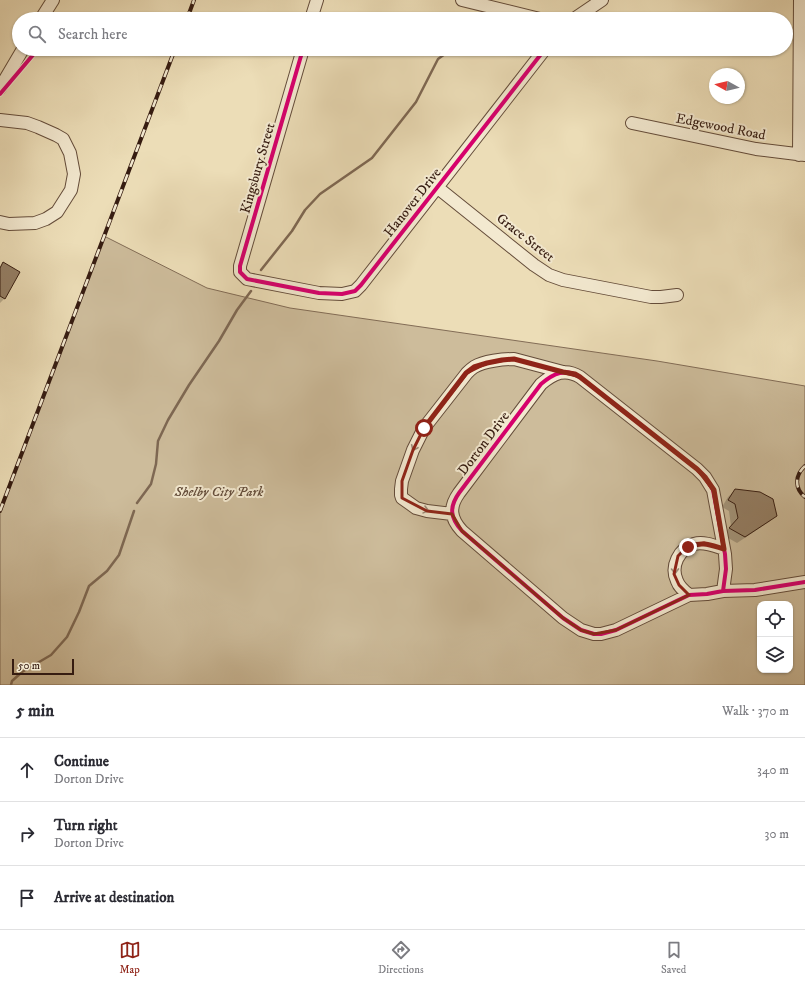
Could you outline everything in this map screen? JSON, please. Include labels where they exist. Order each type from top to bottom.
[{"type":"street","points":[[45,12],[52,0]]},
{"type":"street","points":[[313,12],[317,0]]},
{"type":"street","points":[[462,0],[511,12]]},
{"type":"street","points":[[584,12],[602,0]]},
{"type":"street","points":[[800,0],[803,25],[802,155]]},
{"type":"street","points":[[0,88],[19,56]]},
{"type":"street","name":"Kingsbury Street","points":[[259,281],[247,279],[240,272],[240,266],[300,56]]},
{"type":"street","name":"Hanover Drive","points":[[259,281],[319,292],[342,294],[355,291],[361,286],[438,188],[540,56]]},
{"type":"street","points":[[0,120],[27,123],[63,139],[70,153],[74,174],[71,190],[57,212],[46,219],[35,223],[10,224],[0,222]]},
{"type":"street","name":"Edgewood Road","points":[[632,124],[756,149],[802,155]]},
{"type":"street","name":"Grace Street","points":[[438,188],[534,265],[550,275],[564,280],[651,297],[677,294]]},
{"type":"street","points":[[723,591],[726,569],[714,490],[697,469],[575,374],[514,359],[487,363],[474,367],[466,373],[424,428],[413,450],[402,481],[402,498],[416,508],[452,514],[457,525],[462,531],[563,618],[580,630],[594,634],[616,630],[689,595],[723,591],[755,590],[805,582]]},
{"type":"street","name":"Dorton Drive","points":[[452,514],[453,503],[459,493],[541,384],[553,375],[563,372]]},
{"type":"street","points":[[689,595],[683,590],[674,574],[674,568],[678,556],[682,551],[694,544],[704,543],[724,549]]},
{"type":"highlighted area","points":[[514,359],[580,377],[697,469],[713,490],[724,549],[704,543],[687,547],[678,556],[674,574],[679,585],[689,595],[616,630],[594,634],[581,630],[563,618],[462,531],[452,514],[427,511],[402,498],[402,481],[413,450],[424,428],[467,373],[487,363]]},
{"type":"green space","name":"Shelby City Park","points":[[104,236],[207,288],[290,308],[657,361],[805,386],[805,685],[0,685],[0,511]]},
{"type":"building","points":[[3,262],[20,272],[5,299],[0,296],[0,268]]},
{"type":"building","points":[[735,489],[760,492],[773,499],[777,516],[745,537],[729,528],[738,518],[735,504],[728,500]]},
{"type":"waterway","points":[[261,270],[292,231],[305,210],[320,194],[372,158],[416,102],[438,59],[442,56]]},
{"type":"waterway","points":[[137,503],[151,484],[156,464],[158,441],[168,420],[189,385],[219,341],[237,310],[251,291]]},
{"type":"waterway","points":[[11,685],[12,681],[22,672],[51,655],[67,637],[89,586],[107,571],[119,555],[134,511]]},
{"type":"railway","points":[[190,12],[194,0]]},
{"type":"railway","points":[[0,511],[172,56]]},
{"type":"railway","points":[[805,466],[799,473],[797,482],[799,490],[805,497]]},
{"type":"cycle path","points":[[0,94],[32,56]]},
{"type":"cycle path","points":[[301,56],[240,266],[240,272],[247,279],[319,293],[342,294],[355,291],[361,285],[540,56]]},
{"type":"cycle path","points":[[723,591],[726,569],[725,554],[713,490],[705,477],[697,469],[575,374],[564,372],[560,373],[550,377],[541,384],[459,493],[452,508],[455,522],[462,531],[563,618],[581,630],[594,634],[601,634],[616,630],[689,595],[723,591],[755,590],[805,582]]},
{"type":"route","points":[[424,428],[466,373],[474,367],[487,363],[514,359],[575,374],[697,469],[714,490],[724,549],[704,543],[694,544],[688,547]]}]
